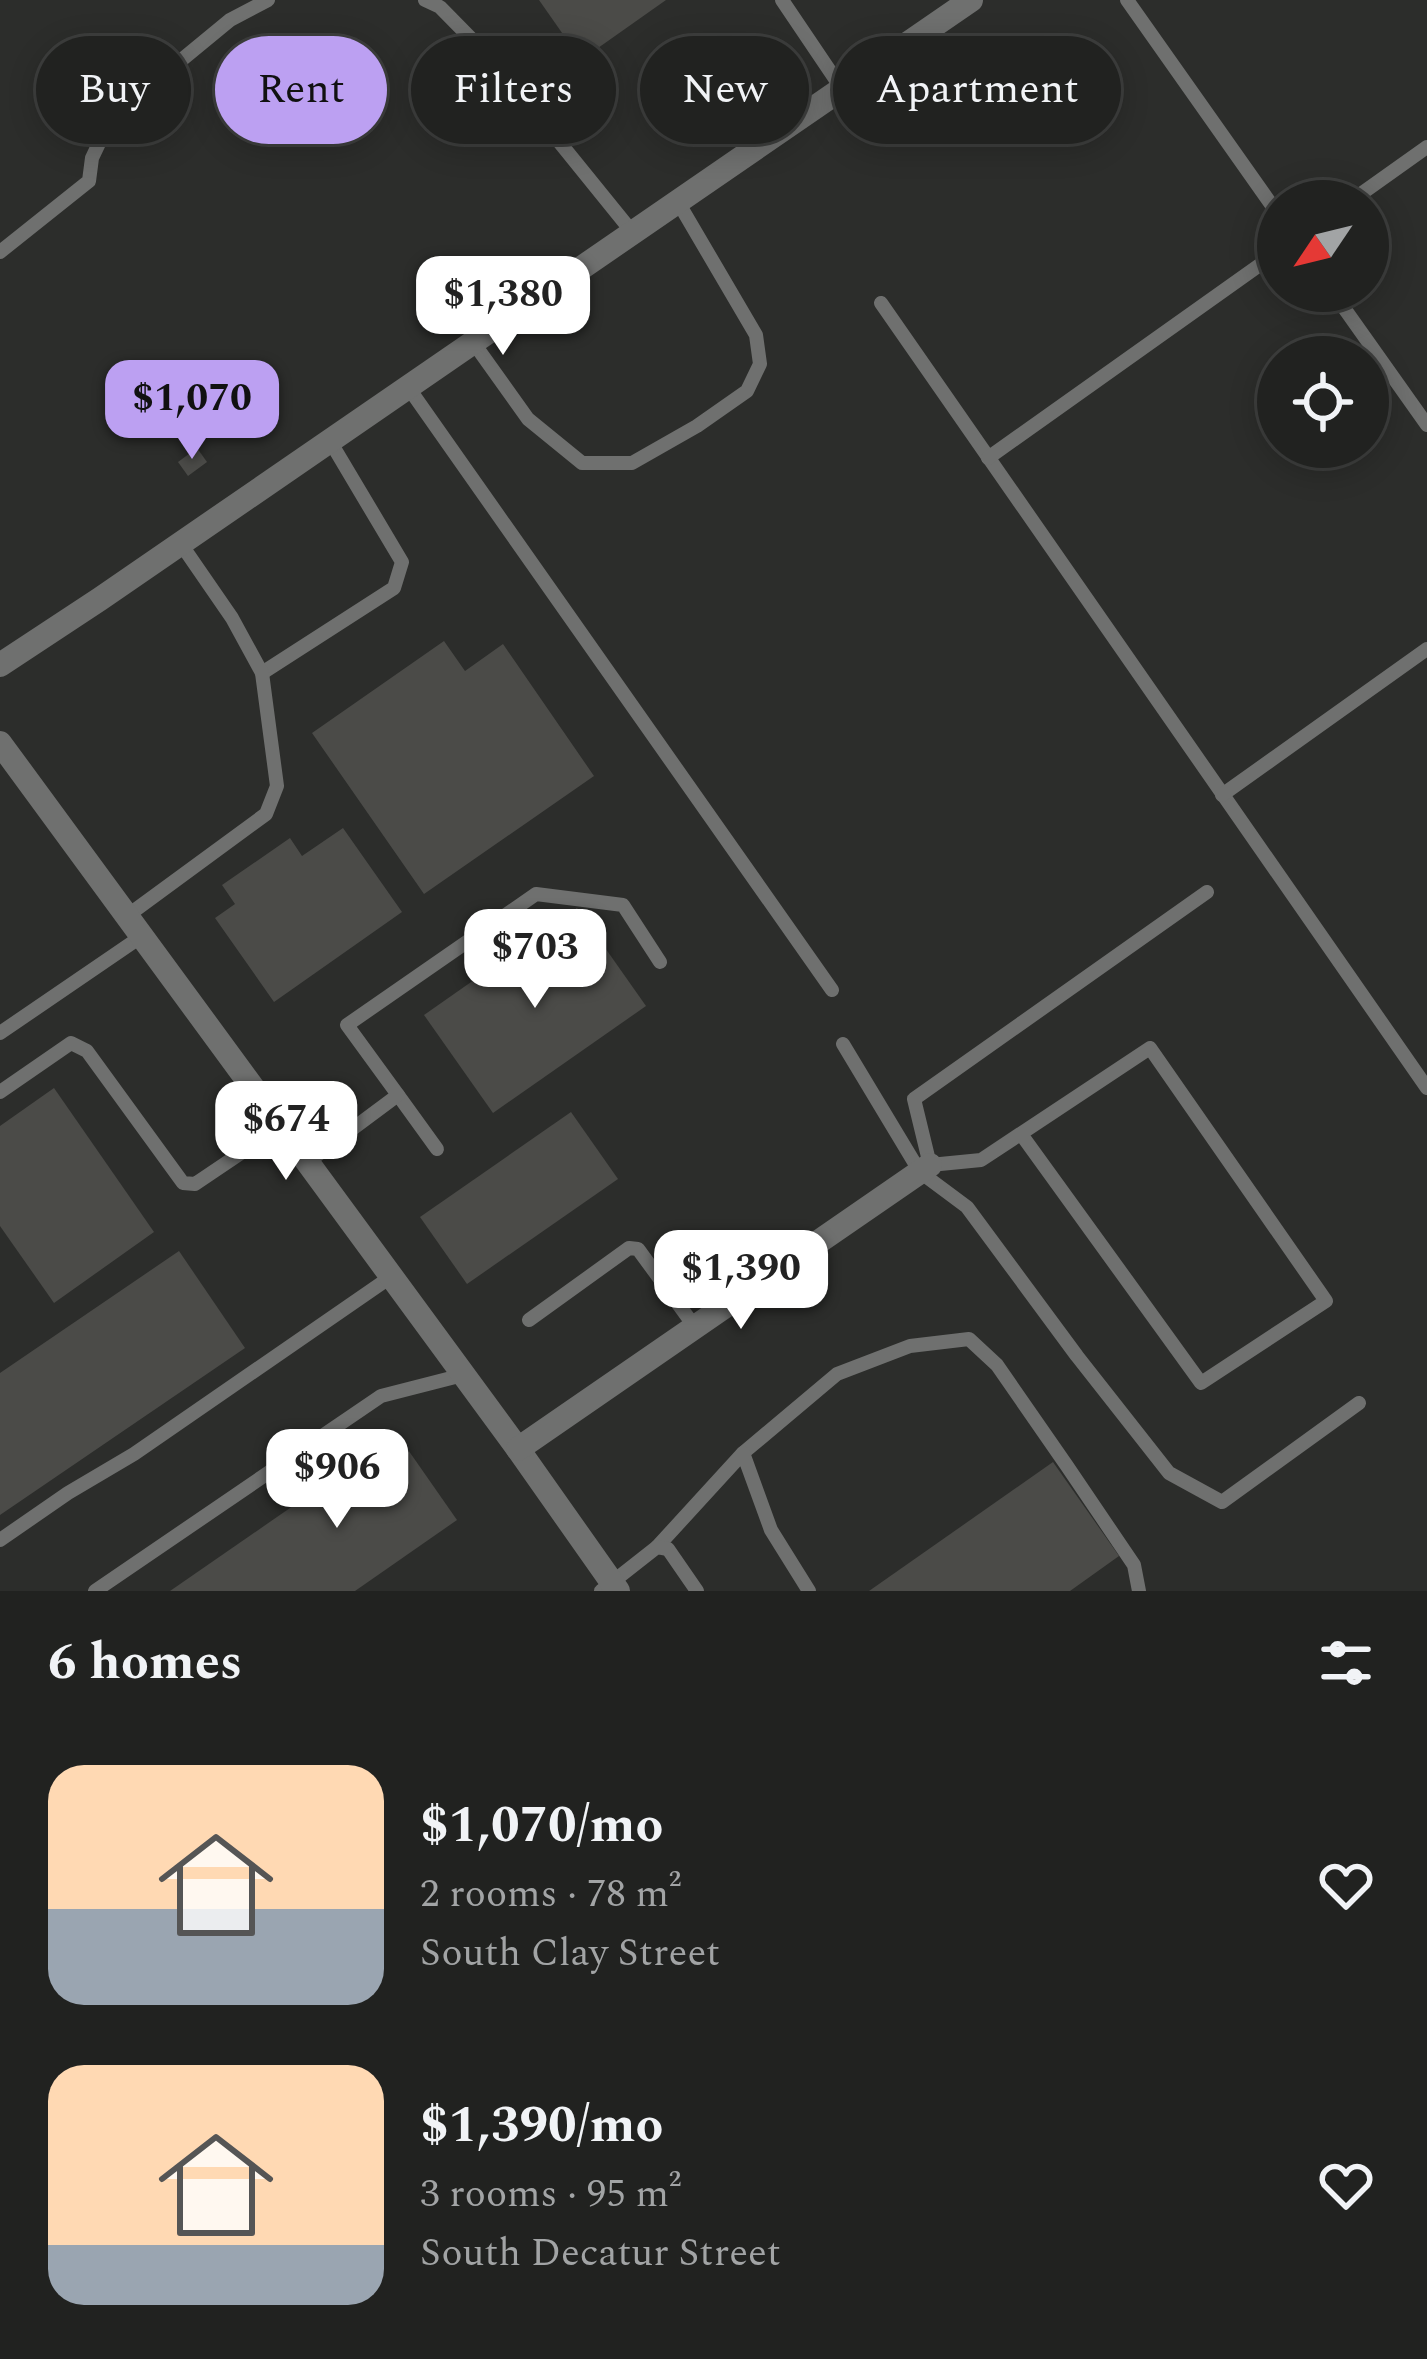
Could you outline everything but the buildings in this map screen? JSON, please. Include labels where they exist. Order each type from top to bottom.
[{"type":"street","points":[[918,36],[970,0]]},
{"type":"street","points":[[0,665],[833,95]]},
{"type":"street","points":[[0,743],[518,1449],[610,1588]]},
{"type":"street","points":[[518,1449],[925,1168]]},
{"type":"lane","points":[[0,252],[89,181],[92,158],[102,137],[162,76],[230,20],[268,0]]},
{"type":"lane","points":[[425,0],[440,8],[497,65],[632,233]]},
{"type":"lane","points":[[782,0],[833,76]]},
{"type":"lane","points":[[1127,0],[1257,184]]},
{"type":"lane","points":[[1381,180],[1427,147]]},
{"type":"lane","points":[[473,342],[528,419],[582,463],[632,463],[697,426],[747,391],[760,364],[756,335],[678,202]]},
{"type":"lane","points":[[988,458],[1257,268]]},
{"type":"lane","points":[[881,303],[1427,1088]]},
{"type":"lane","points":[[1347,312],[1427,425]]},
{"type":"lane","points":[[408,386],[832,990]]},
{"type":"lane","points":[[262,673],[394,588],[402,562],[330,441]]},
{"type":"lane","points":[[0,1033],[266,814],[277,786],[262,673],[232,618],[181,544]]},
{"type":"lane","points":[[1222,795],[1427,649]]},
{"type":"lane","points":[[925,1168],[914,1099],[1207,892]]},
{"type":"lane","points":[[437,1149],[347,1025],[536,894],[623,905],[660,962]]},
{"type":"lane","points":[[0,1092],[71,1043],[87,1051],[183,1183],[196,1184],[281,1126]]},
{"type":"lane","points":[[843,1044],[925,1168],[967,1207],[1168,1473],[1222,1502],[1359,1403]]},
{"type":"lane","points":[[925,1168],[981,1160],[1021,1133],[1150,1048],[1326,1301],[1201,1383],[1021,1133]]},
{"type":"lane","points":[[308,1162],[398,1095]]},
{"type":"lane","points":[[529,1319],[629,1248],[638,1249],[694,1328]]},
{"type":"lane","points":[[0,1540],[392,1276]]},
{"type":"lane","points":[[610,1588],[657,1547],[743,1453],[837,1374],[910,1346],[969,1339],[997,1365],[1134,1564],[1139,1591]]},
{"type":"lane","points":[[95,1591],[381,1396],[463,1375]]},
{"type":"lane","points":[[743,1453],[771,1530],[809,1591]]},
{"type":"lane","points":[[657,1547],[668,1549],[697,1591]]}]
